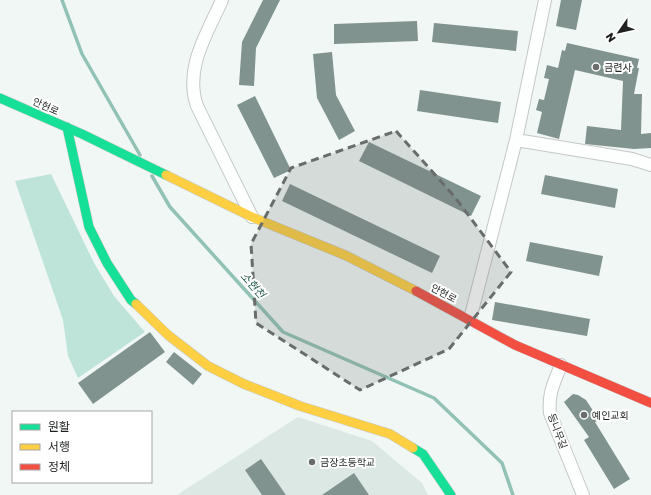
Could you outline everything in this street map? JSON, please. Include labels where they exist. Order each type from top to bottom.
[{"type":"street","points":[[222,0],[198,52],[193,77],[194,97],[197,106],[252,217]]},
{"type":"street","points":[[470,319],[516,140],[545,0]]},
{"type":"street","name":"안현로","points":[[0,98],[82,134],[252,217],[347,256],[470,319],[515,344],[651,403]]},
{"type":"street","points":[[67,127],[89,227],[108,263],[131,300],[168,335],[208,366],[244,384],[300,406],[390,434],[423,454],[451,495]]},
{"type":"street","points":[[516,140],[632,159],[650,163],[651,165]]},
{"type":"street","name":"등나무길","points":[[561,365],[550,393],[550,413],[583,495]]},
{"type":"highlighted area","points":[[396,131],[454,196],[511,272],[449,349],[360,390],[256,323],[251,244],[291,168]]},
{"type":"shaded area","name":"금장초등학교","points":[[298,417],[372,441],[422,483],[428,495],[177,495]]},
{"type":"green space","points":[[51,174],[94,263],[114,296],[145,332],[78,378],[68,356],[63,320],[15,181]]},
{"type":"building","points":[[263,0],[280,0],[256,48],[254,86],[239,85],[242,42]]},
{"type":"building","points":[[561,0],[582,0],[576,30],[556,26]]},
{"type":"building","points":[[417,21],[418,41],[334,44],[334,24]]},
{"type":"building","points":[[434,23],[518,31],[516,51],[432,42]]},
{"type":"building","points":[[567,43],[639,59],[637,68],[639,68],[634,94],[642,94],[641,134],[651,133],[651,148],[634,149],[585,144],[587,126],[621,130],[623,81],[575,70],[559,139],[537,133],[542,112],[536,110],[539,99],[544,100],[549,79],[544,78],[547,65],[558,68],[562,50],[565,51]]},
{"type":"building","points":[[332,52],[336,95],[355,131],[339,140],[317,98],[313,54]]},
{"type":"building","points":[[420,90],[501,102],[498,123],[417,111]]},
{"type":"building","points":[[255,96],[291,170],[274,178],[237,105]]},
{"type":"building","points":[[369,142],[481,196],[471,216],[359,161]]},
{"type":"building","points":[[545,175],[618,189],[615,208],[541,194]]},
{"type":"building","points":[[290,184],[440,256],[432,273],[282,201]]},
{"type":"building","points":[[530,242],[603,256],[599,276],[526,261]]},
{"type":"building","points":[[495,302],[590,319],[587,336],[492,320]]},
{"type":"building","points":[[150,332],[165,352],[93,404],[78,383]]},
{"type":"building","points":[[174,352],[202,374],[193,385],[166,362]]},
{"type":"building","points":[[573,394],[586,400],[599,420],[595,422],[630,479],[614,489],[584,440],[589,437],[564,402]]},
{"type":"building","points":[[261,459],[286,495],[262,495],[245,470]]},
{"type":"building","points":[[354,473],[369,495],[322,495]]},
{"type":"waterway","name":"소현천","points":[[62,0],[82,54],[140,155]]},
{"type":"waterway","name":"소현천","points":[[152,176],[170,207],[283,332],[434,398],[502,463],[513,495]]},
{"type":"traffic: fast","points":[[0,98],[82,134],[166,175]]},
{"type":"traffic: fast","points":[[67,127],[89,227],[107,263],[131,300],[136,304]]},
{"type":"traffic: fast","points":[[413,448],[423,454],[451,495]]},
{"type":"traffic: slow","points":[[166,175],[252,217],[347,256],[416,291]]},
{"type":"traffic: slow","points":[[136,304],[168,335],[208,366],[244,384],[300,406],[390,434],[413,448]]},
{"type":"traffic: jam","points":[[416,291],[515,345],[651,403]]},
{"type":"place","name":"금련사","points":[[596,67]]},
{"type":"place","name":"예인교회","points":[[584,415]]},
{"type":"place","name":"금장초등학교","points":[[312,462]]}]
